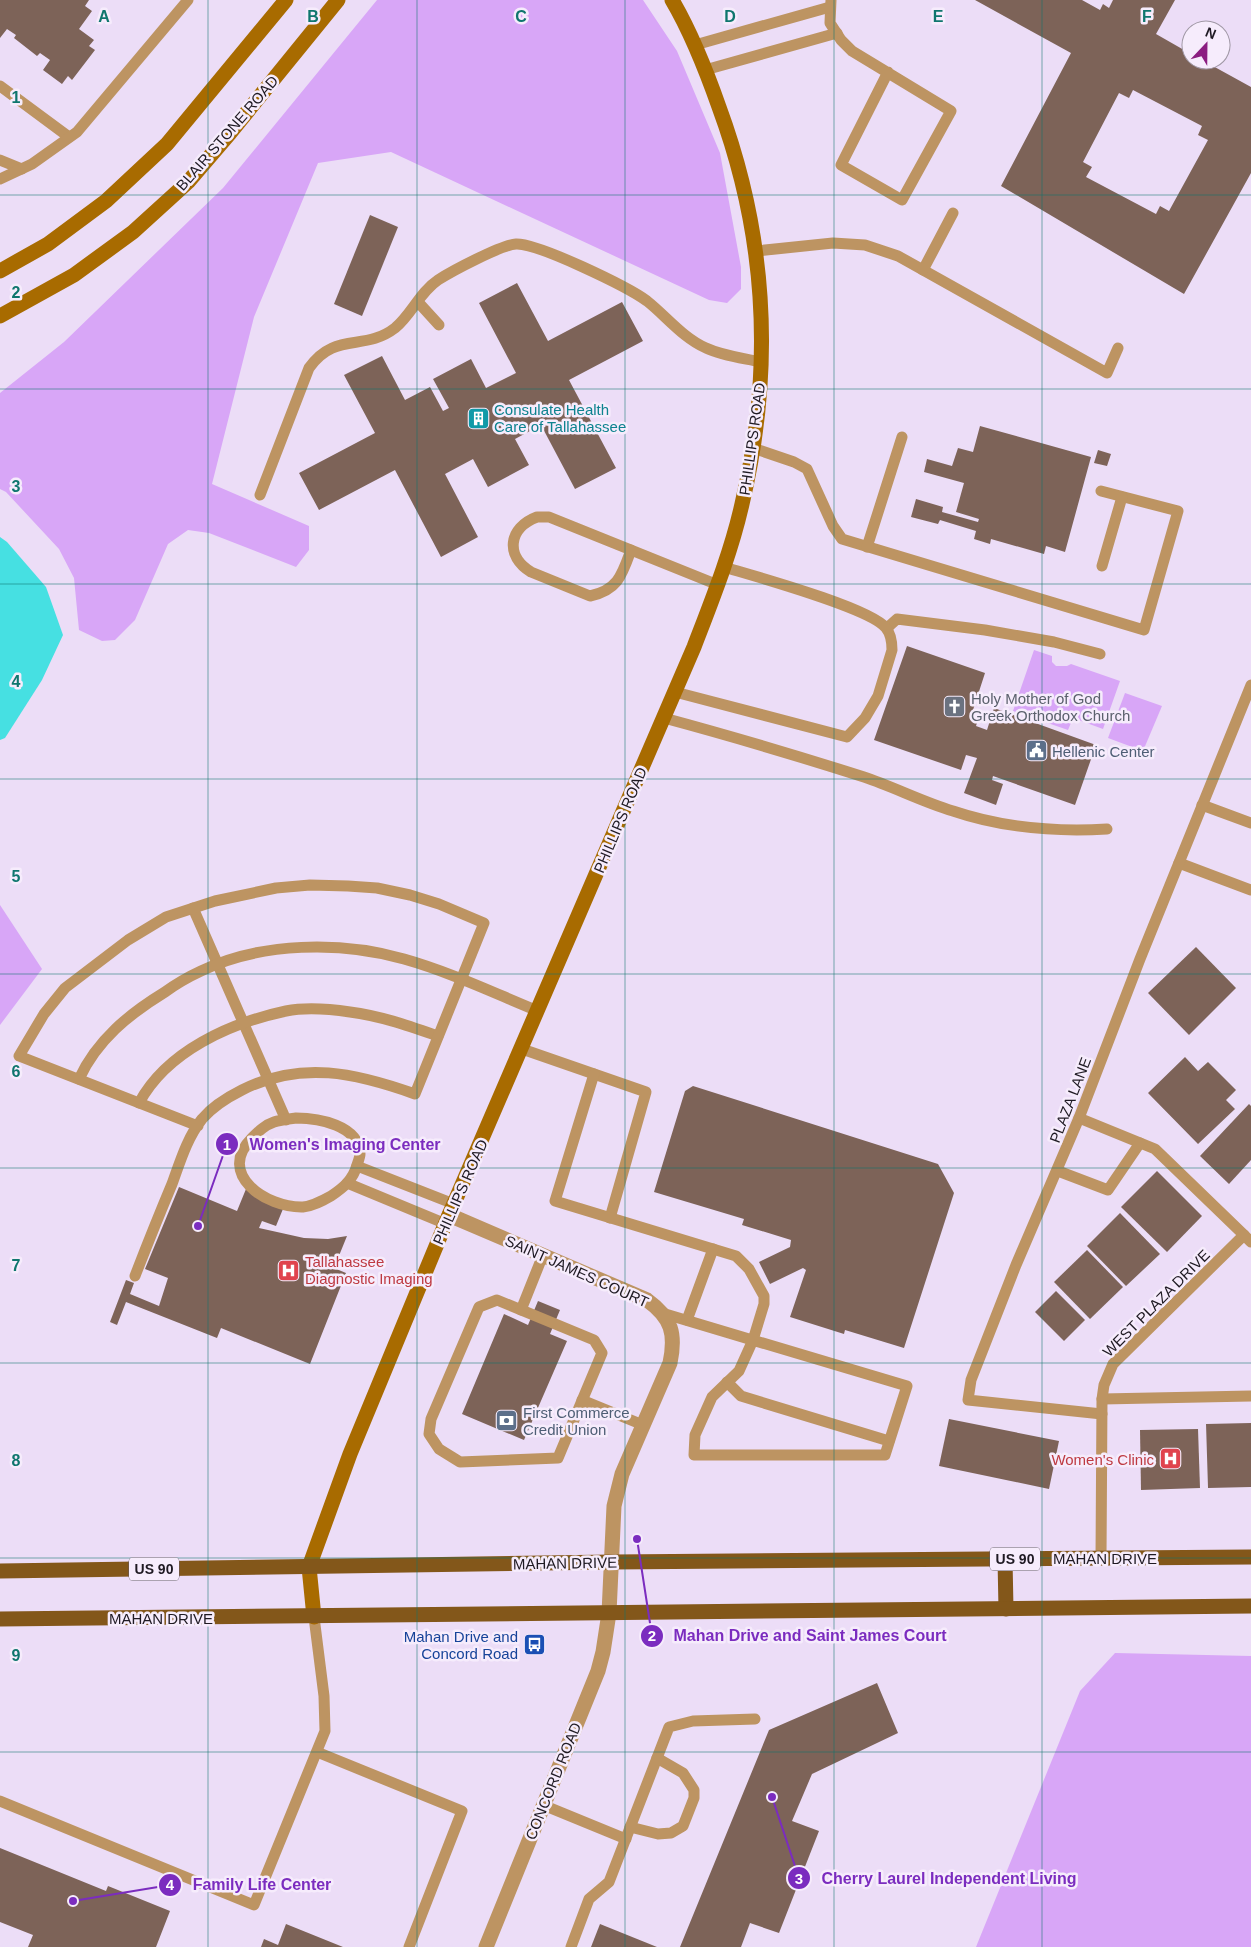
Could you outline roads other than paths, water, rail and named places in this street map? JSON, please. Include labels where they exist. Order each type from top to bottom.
[{"type":"main road","name":"MAHAN DRIVE","points":[[0,1571],[612,1562],[1251,1557]]},
{"type":"main road","points":[[1005,1559],[1006,1609]]},
{"type":"main road","name":"MAHAN DRIVE","points":[[0,1618],[314,1617],[1251,1606]]},
{"type":"street","points":[[0,270],[48,244],[106,201],[167,144],[286,0]]},
{"type":"street","name":"BLAIR STONE ROAD","points":[[0,316],[74,275],[133,232],[188,182],[338,0]]},
{"type":"street","name":"PHILLIPS ROAD","points":[[314,1617],[309,1567],[350,1454],[450,1214],[675,692],[718,585],[742,504],[753,448],[761,362],[762,310],[756,251],[749,207],[729,135],[695,46],[672,0]]},
{"type":"street","name":"SAINT JAMES COURT","points":[[450,1214],[648,1300],[662,1313],[671,1329],[674,1346],[670,1362],[622,1474],[614,1506],[609,1613]]},
{"type":"street","name":"CONCORD ROAD","points":[[486,1947],[598,1671],[609,1613]]},
{"type":"lane","points":[[0,179],[32,164],[78,132],[188,0]]},
{"type":"lane","points":[[695,46],[830,3],[830,23],[841,40],[852,51],[888,72],[951,111],[902,200],[841,165],[888,72]]},
{"type":"lane","points":[[705,70],[837,33]]},
{"type":"lane","points":[[0,86],[70,137]]},
{"type":"lane","points":[[0,160],[22,169]]},
{"type":"lane","points":[[923,270],[953,213]]},
{"type":"lane","points":[[756,251],[833,242],[865,245],[898,256],[1107,373],[1118,348]]},
{"type":"lane","points":[[260,495],[309,368],[315,359],[335,345],[364,342],[379,338],[396,328],[435,282],[504,246],[518,244],[535,248],[609,279],[646,300],[689,337],[705,348],[761,362]]},
{"type":"lane","points":[[418,302],[439,325]]},
{"type":"lane","points":[[867,547],[902,437]]},
{"type":"lane","points":[[753,448],[794,462],[807,469],[833,526],[842,539],[1144,630],[1178,511],[1102,491]]},
{"type":"lane","points":[[1102,566],[1122,497]]},
{"type":"lane","points":[[631,550],[618,581],[600,594],[590,596],[531,572],[518,562],[513,549],[514,540],[521,526],[537,517],[549,517],[718,585]]},
{"type":"lane","points":[[675,692],[847,737],[865,718],[878,696],[892,650],[892,642],[887,628],[878,621],[834,602],[724,567]]},
{"type":"lane","points":[[887,628],[897,619],[985,630],[1054,642],[1100,654]]},
{"type":"lane","name":"PLAZA LANE","points":[[1102,1414],[968,1400],[972,1380],[1016,1265],[1080,1118],[1140,959],[1251,685]]},
{"type":"lane","points":[[664,718],[819,762],[978,819],[1007,825],[1049,829],[1107,829]]},
{"type":"lane","points":[[1202,805],[1251,823]]},
{"type":"lane","points":[[1179,863],[1251,890]]},
{"type":"lane","points":[[135,1276],[190,1137],[198,1126],[205,1116],[226,1098],[250,1086],[268,1080],[308,1071],[359,1076],[415,1094],[484,923],[439,904],[377,888],[310,885],[276,888],[215,901],[166,918],[128,940],[65,988],[44,1014],[19,1056],[198,1126]]},
{"type":"lane","points":[[192,908],[286,1120]]},
{"type":"lane","points":[[79,1079],[87,1062],[101,1042],[125,1019],[172,987],[201,970],[270,950],[322,946],[377,952],[406,959],[538,1011]]},
{"type":"lane","points":[[138,1103],[147,1087],[180,1056],[222,1032],[287,1011],[318,1009],[350,1011],[392,1020],[438,1036]]},
{"type":"lane","points":[[522,1049],[646,1092],[610,1218]]},
{"type":"lane","points":[[594,1074],[555,1201],[736,1256],[749,1269],[764,1296],[764,1304],[753,1340],[739,1370],[712,1398],[695,1435],[694,1455],[885,1455],[906,1386],[753,1340],[687,1320],[662,1313]]},
{"type":"lane","points":[[313,1118],[343,1128],[354,1139],[360,1154],[357,1166],[344,1188],[320,1202],[305,1207],[288,1206],[268,1199],[250,1188],[244,1181],[240,1168],[240,1158],[248,1142],[260,1130],[274,1122],[313,1118]]},
{"type":"lane","points":[[1080,1118],[1155,1149],[1248,1239]]},
{"type":"lane","points":[[1058,1170],[1108,1190],[1140,1143]]},
{"type":"lane","points":[[357,1166],[450,1214]]},
{"type":"lane","points":[[347,1183],[450,1214]]},
{"type":"lane","name":"WEST PLAZA DRIVE","points":[[1102,1558],[1102,1399],[1104,1385],[1113,1364],[1248,1239]]},
{"type":"lane","points":[[687,1320],[713,1249]]},
{"type":"lane","points":[[521,1310],[543,1255]]},
{"type":"lane","points":[[497,1300],[594,1340],[602,1353],[582,1400],[558,1458],[460,1462],[439,1448],[429,1434],[431,1419],[479,1307],[497,1300]]},
{"type":"lane","points":[[727,1382],[741,1396],[889,1441]]},
{"type":"lane","points":[[1102,1399],[1251,1396]]},
{"type":"lane","points":[[582,1400],[643,1425]]},
{"type":"lane","points":[[0,1801],[254,1905],[325,1732],[324,1696],[314,1617]]},
{"type":"lane","points":[[571,1947],[589,1899],[610,1882],[669,1728],[693,1721],[755,1719]]},
{"type":"lane","points":[[317,1752],[462,1812],[409,1947]]},
{"type":"lane","points":[[630,1827],[658,1834],[671,1833],[683,1826],[694,1798],[694,1790],[683,1773],[657,1758]]},
{"type":"lane","points":[[544,1805],[626,1838]]},
{"type":"place","name":"Consulate Health Care of Tallahassee","points":[[478,418]]},
{"type":"place","name":"Holy Mother of God Greek Orthodox Church","points":[[955,707]]},
{"type":"place","name":"Hellenic Center","points":[[1036,751]]},
{"type":"place","name":"Women's Imaging Center","points":[[198,1226]]},
{"type":"place","name":"Tallahassee Diagnostic Imaging","points":[[289,1270]]},
{"type":"place","name":"First Commerce Credit Union","points":[[507,1421]]},
{"type":"place","name":"Women's Clinic","points":[[1170,1459]]},
{"type":"place","name":"Mahan Drive and Saint James Court","points":[[637,1539]]},
{"type":"place","name":"Mahan Drive and Concord Road","points":[[534,1645]]},
{"type":"place","name":"Cherry Laurel Independent Living","points":[[772,1797]]},
{"type":"place","name":"Family Life Center","points":[[73,1901]]}]
